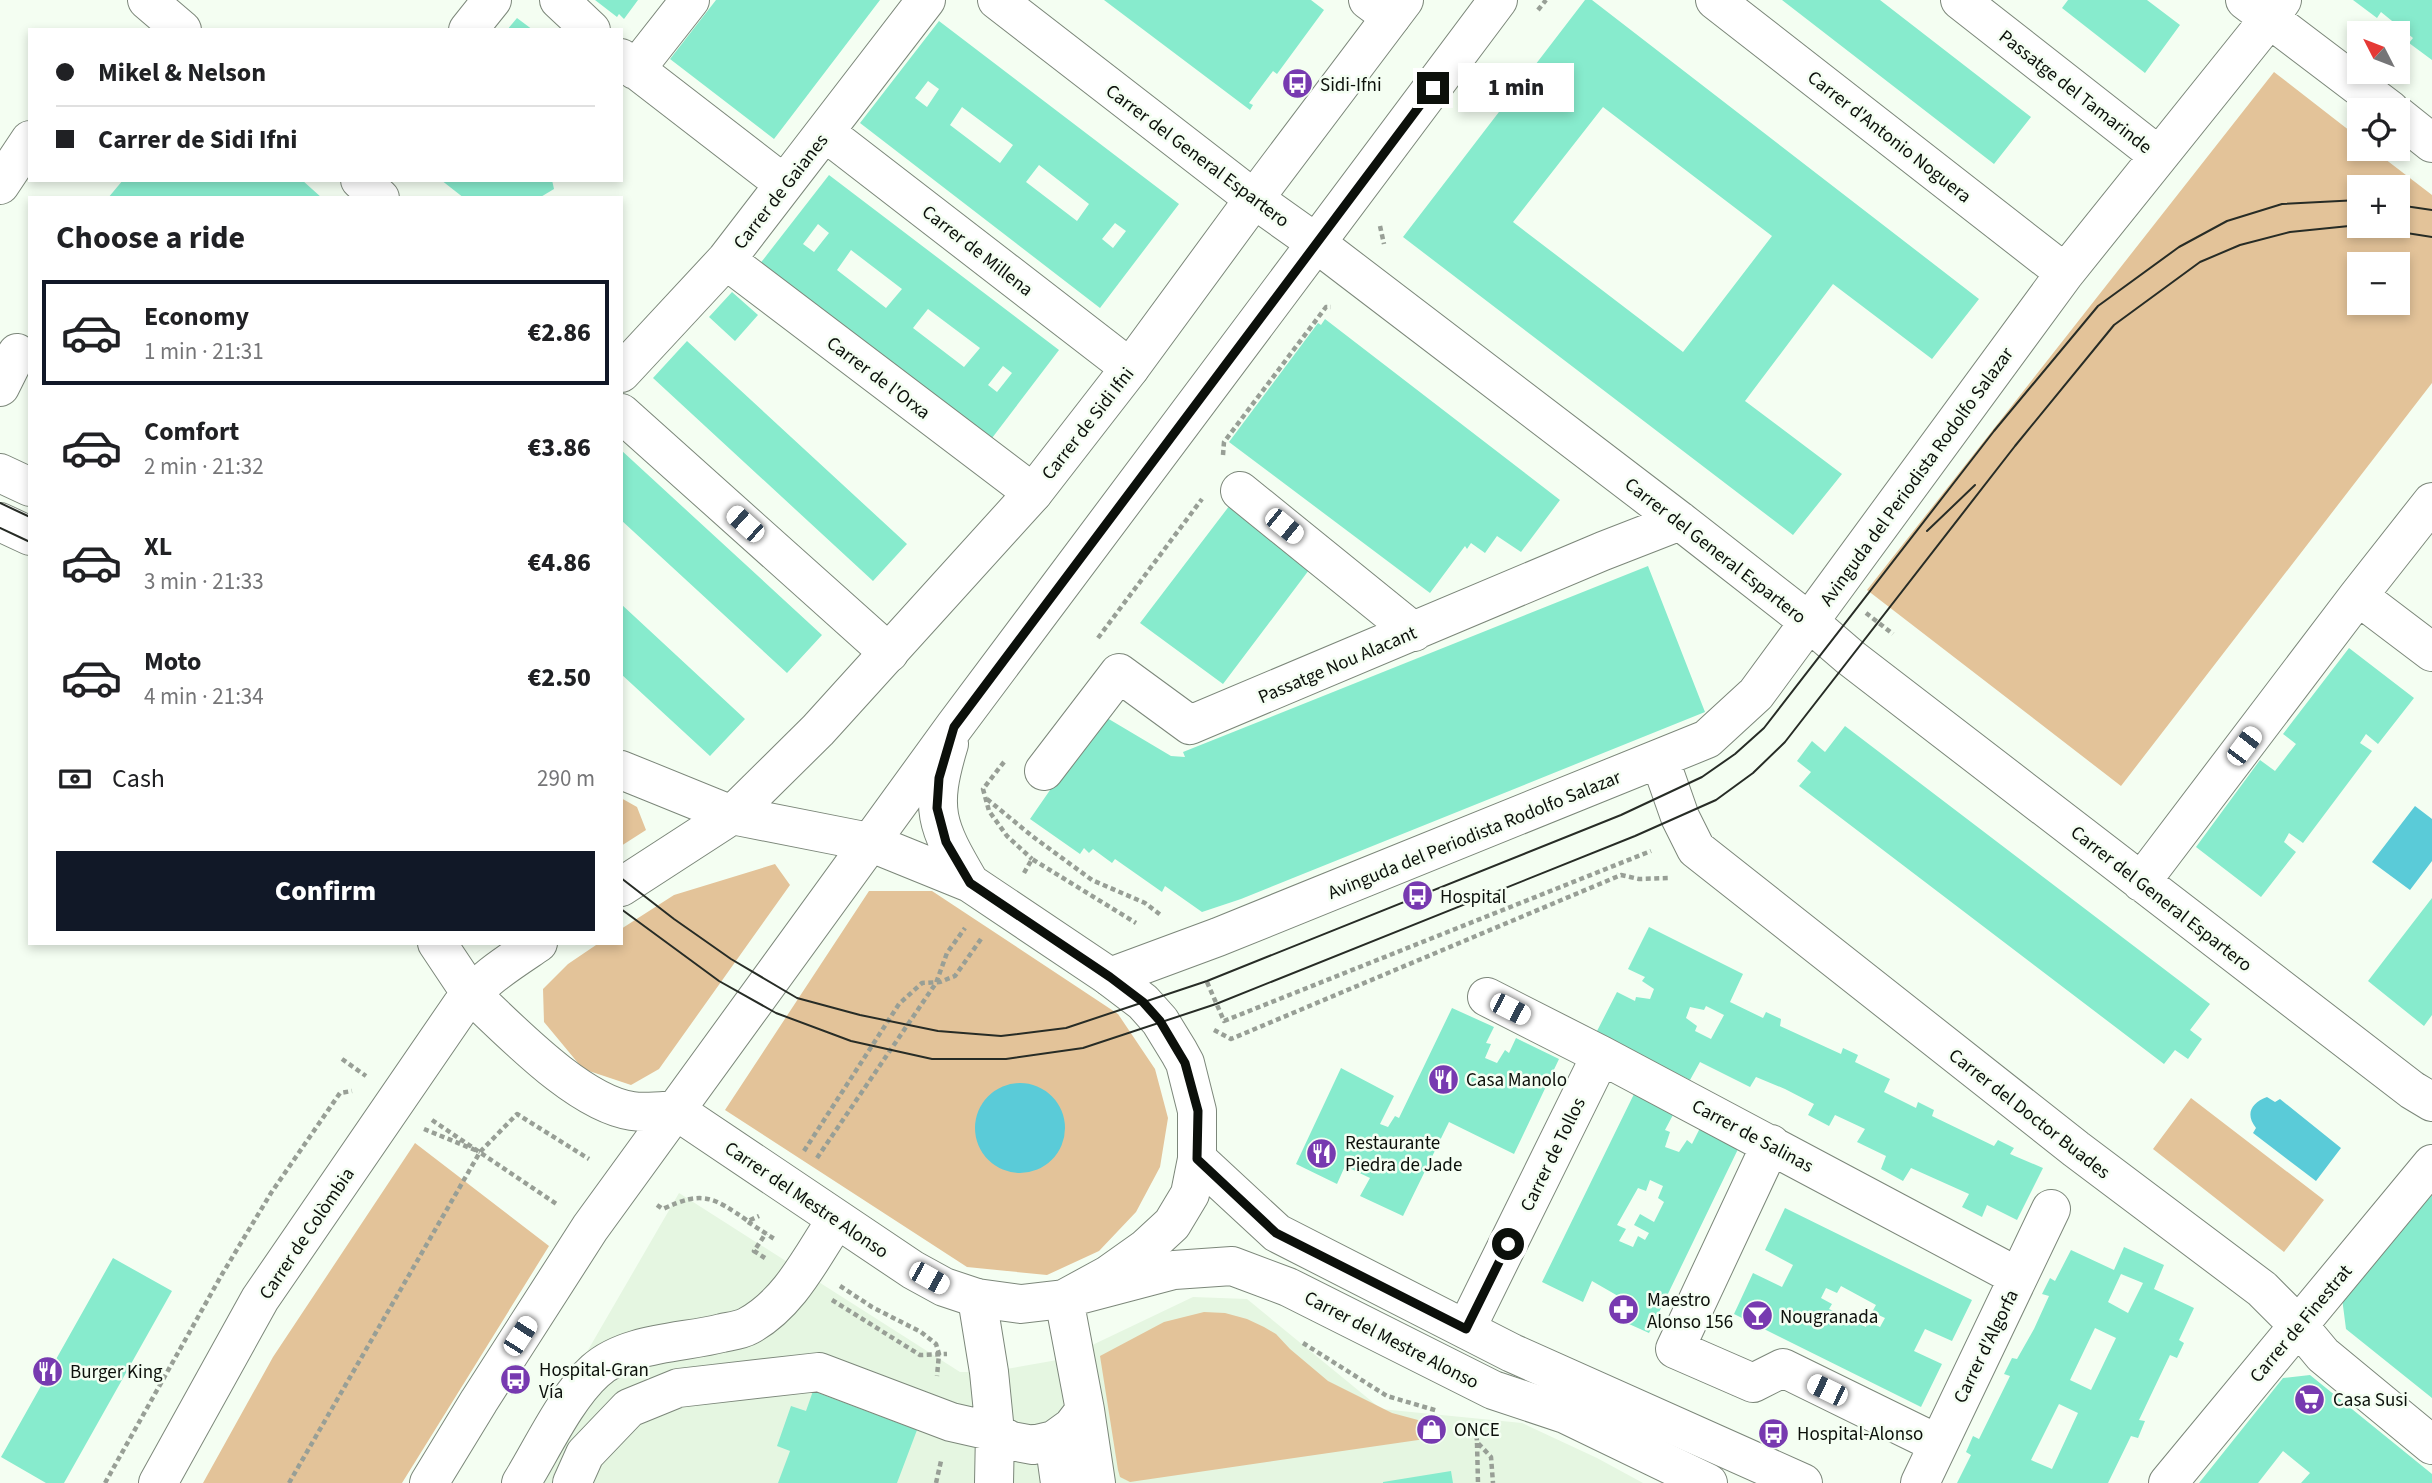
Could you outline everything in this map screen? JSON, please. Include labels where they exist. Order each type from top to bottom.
[{"type":"street","points":[[147,0],[180,28]]},
{"type":"street","points":[[470,28],[492,0]]},
{"type":"street","points":[[559,0],[589,28]]},
{"type":"street","points":[[690,0],[628,64],[784,184]]},
{"type":"street","name":"Carrer de Gaianes","points":[[623,371],[726,260],[926,0]]},
{"type":"street","name":"Carrer del General Espartero","points":[[997,0],[1254,199],[1316,243],[1680,521],[1808,621],[1851,659],[2412,1090],[2432,1102]]},
{"type":"street","points":[[429,1483],[478,1401],[590,1227],[954,727],[1498,0]]},
{"type":"street","name":"Carrer d'Antonio Noguera","points":[[1716,0],[2065,273]]},
{"type":"street","name":"Passatge del Tamarinde","points":[[1959,0],[2159,156]]},
{"type":"street","name":"Carrer de Sidi Ifni","points":[[732,814],[818,730],[1033,493],[1130,368],[1254,199],[1388,6]]},
{"type":"street","points":[[2265,6],[2376,98]]},
{"type":"street","name":"Avinguda del Periodista Rodolfo Salazar","points":[[1110,977],[1218,937],[1707,739],[1756,694],[2065,273],[2159,156],[2265,6]]},
{"type":"street","points":[[2410,126],[2432,143]]},
{"type":"street","name":"Carrer de Millena","points":[[825,133],[1130,368]]},
{"type":"street","points":[[0,185],[28,143]]},
{"type":"street","points":[[362,182],[378,196]]},
{"type":"street","name":"Carrer de l'Orxa","points":[[726,260],[1033,493]]},
{"type":"street","points":[[0,387],[17,352]]},
{"type":"street","points":[[623,415],[889,653]]},
{"type":"street","points":[[0,473],[28,486]]},
{"type":"street","points":[[1222,484],[1414,632]]},
{"type":"street","points":[[2141,882],[2432,502]]},
{"type":"street","name":"Passatge Nou Alacant","points":[[1044,771],[1119,673],[1190,725],[1680,521]]},
{"type":"street","points":[[0,522],[28,535]]},
{"type":"street","points":[[2358,596],[2432,653]]},
{"type":"street","name":"Carrer del Mestre Alonso","points":[[954,727],[939,778],[937,808],[946,842],[970,883]]},
{"type":"street","name":"Carrer del Doctor Buades","points":[[1660,760],[1680,817],[1696,849],[2076,1149],[2262,1289],[2323,1355],[2432,1445]]},
{"type":"street","name":"Carrer del Mestre Alonso","points":[[623,772],[732,814],[869,842],[970,883],[1110,977],[1143,1002],[1160,1021],[1185,1063],[1198,1111],[1197,1159],[1190,1194],[1172,1224],[1146,1248],[1108,1275],[1064,1299]]},
{"type":"street","points":[[623,886],[732,814]]},
{"type":"street","points":[[438,945],[471,994],[548,1066],[594,1098],[631,1111],[675,1111]]},
{"type":"street","points":[[471,994],[502,966],[535,945]]},
{"type":"street","name":"Carrer de Colòmbia","points":[[158,1483],[260,1299],[471,994]]},
{"type":"street","name":"Carrer de Salinas","points":[[1486,997],[1772,1144],[2018,1277]]},
{"type":"street","name":"Carrer de Tollos","points":[[1466,1329],[1601,1055]]},
{"type":"street","name":"Carrer del Mestre Alonso","points":[[675,1111],[836,1220],[944,1287],[977,1298],[1021,1304],[1064,1299],[1174,1270],[1233,1266],[1288,1287],[1493,1390],[1565,1414],[1708,1483]]},
{"type":"street","points":[[1772,1144],[1675,1349],[1753,1383],[1783,1368],[1938,1444]]},
{"type":"street","points":[[1197,1159],[1276,1233],[1525,1358],[1803,1483]]},
{"type":"street","name":"Carrer de Finestrat","points":[[2168,1483],[2432,1164]]},
{"type":"street","name":"Carrer d'Algorfa","points":[[1920,1483],[2051,1209]]},
{"type":"street","points":[[522,1483],[572,1398],[596,1370],[623,1355],[648,1346],[746,1327],[777,1307],[836,1220]]},
{"type":"street","points":[[977,1298],[995,1432],[994,1483]]},
{"type":"street","points":[[1064,1299],[1097,1483]]},
{"type":"street","points":[[572,1483],[585,1454],[629,1408],[678,1388],[819,1372],[951,1422],[995,1432],[1011,1441],[1033,1445],[1054,1440],[1072,1427],[1085,1410]]},
{"type":"street","points":[[1054,1440],[1060,1483]]},
{"type":"path","points":[[1538,11],[1546,0]]},
{"type":"path","points":[[1090,648],[1222,484],[1224,442],[1326,307],[1348,306],[1388,254],[1379,227],[1387,216]]},
{"type":"path","points":[[1859,607],[1893,634]]},
{"type":"path","points":[[1008,756],[983,789],[989,811],[1007,836],[1032,859]]},
{"type":"path","points":[[979,793],[1032,836]]},
{"type":"path","points":[[1236,1017],[1646,852]]},
{"type":"path","points":[[817,1159],[936,983],[947,953],[969,922]]},
{"type":"path","points":[[398,1097],[590,1227]]},
{"type":"path","points":[[289,1483],[480,1152],[517,1114],[624,1181]]},
{"type":"path","points":[[748,1221],[872,1307],[921,1332],[936,1344],[939,1354],[936,1386]]},
{"type":"path","points":[[1476,1422],[1478,1483]]},
{"type":"path","points":[[1477,1442],[1491,1457],[1493,1483]]},
{"type":"shaded area","points":[[2274,72],[2347,129],[2347,161],[2388,161],[2406,175],[2347,175],[2347,238],[2410,238],[2410,178],[2432,195],[2432,383],[2121,786],[1867,590]]},
{"type":"shaded area","points":[[623,799],[637,807],[646,830],[623,845]]},
{"type":"shaded area","points":[[775,864],[790,885],[659,1069],[631,1085],[583,1069],[544,1022],[543,989],[568,964],[596,945],[623,945],[623,928],[674,895]]},
{"type":"shaded area","points":[[869,891],[932,891],[1118,1014],[1155,1069],[1168,1118],[1160,1167],[1136,1212],[1099,1251],[1047,1275],[967,1267],[725,1110]]},
{"type":"shaded area","points":[[2191,1098],[2324,1200],[2284,1252],[2153,1149]]},
{"type":"shaded area","points":[[415,1143],[549,1246],[402,1483],[203,1483],[273,1357]]},
{"type":"shaded area","points":[[679,1193],[960,1372],[989,1372],[1063,1359],[1193,1297],[1247,1299],[1381,1409],[1522,1423],[1643,1483],[511,1483]]},
{"type":"shaded area","points":[[1204,1312],[1225,1313],[1264,1327],[1276,1334],[1328,1381],[1392,1413],[1418,1420],[1432,1438],[1130,1482],[1120,1477],[1100,1356],[1164,1322]]},
{"type":"water","points":[[2415,806],[2432,819],[2432,861],[2410,890],[2372,862]]},
{"type":"water","points":[[1020,1083],[1037,1086],[1052,1096],[1062,1111],[1065,1128],[1062,1145],[1052,1160],[1037,1170],[1020,1173],[1003,1170],[988,1160],[978,1145],[975,1128],[978,1111],[988,1096],[1003,1086]]},
{"type":"water","points":[[2267,1097],[2275,1102],[2280,1099],[2341,1148],[2316,1181],[2253,1133],[2256,1128],[2251,1118],[2251,1110],[2257,1102]]},
{"type":"building","points":[[595,0],[638,0],[624,19],[619,14],[617,17]]},
{"type":"building","points":[[716,0],[880,0],[774,139],[670,59]]},
{"type":"building","points":[[1104,0],[1311,0],[1324,10],[1277,74],[1273,71],[1249,103],[1253,105],[1250,110]]},
{"type":"building","points":[[1585,0],[1592,0],[1979,299],[1932,359],[1833,284],[1745,401],[1842,474],[1793,535],[1403,237]],"holes":[[[1603,107],[1772,236],[1683,352],[1513,222]]]},
{"type":"building","points":[[1782,0],[1880,0],[2031,117],[1994,164]]},
{"type":"building","points":[[2068,0],[2147,0],[2180,25],[2145,73],[2062,8]]},
{"type":"building","points":[[2353,0],[2432,0],[2432,60],[2410,44],[2413,38],[2410,36],[2410,21],[2392,21],[2381,12],[2377,18]]},
{"type":"building","points":[[517,18],[530,28],[509,28]]},
{"type":"building","points":[[939,21],[1179,204],[1100,308],[860,123]],"holes":[[[928,81],[939,89],[927,107],[915,98]],[[962,107],[1013,145],[1000,163],[950,125]],[[1039,165],[1089,204],[1077,221],[1026,182]],[[1115,223],[1126,231],[1113,248],[1102,239]]]},
{"type":"building","points":[[829,175],[1059,350],[989,442],[759,265]],"holes":[[[818,224],[829,233],[814,252],[803,244]],[[851,250],[902,289],[886,308],[837,270]],[[928,309],[980,348],[964,367],[913,328]],[[1003,366],[1012,373],[997,392],[988,385]]]},
{"type":"building","points":[[121,182],[304,182],[320,196],[110,196]]},
{"type":"building","points":[[444,182],[552,182],[554,189],[542,196],[461,196]]},
{"type":"building","points":[[732,292],[758,315],[735,341],[709,317]]},
{"type":"building","points":[[1325,319],[1560,500],[1521,552],[1497,536],[1485,553],[1471,543],[1467,549],[1465,546],[1430,593],[1229,442],[1318,323],[1321,325]]},
{"type":"building","points":[[687,341],[907,544],[873,581],[653,378]]},
{"type":"building","points":[[623,452],[822,635],[787,673],[623,522]]},
{"type":"building","points":[[1233,501],[1315,562],[1223,684],[1140,623]]},
{"type":"building","points":[[1648,566],[1705,712],[1241,899],[1202,912],[1165,886],[1162,892],[1115,859],[1112,863],[1093,849],[1089,853],[1084,848],[1080,854],[1030,819],[1102,715],[1171,756],[1185,757],[1183,752]]},
{"type":"building","points":[[623,606],[745,719],[710,756],[623,676]]},
{"type":"building","points":[[2349,648],[2414,698],[2378,744],[2366,734],[2360,743],[2372,751],[2303,843],[2289,833],[2284,842],[2296,852],[2261,897],[2196,847],[2260,760],[2275,771],[2296,744],[2283,734]]},
{"type":"building","points":[[1845,726],[2210,1004],[2190,1030],[2202,1039],[2188,1059],[2175,1050],[2164,1064],[1799,786],[1811,772],[1797,761],[1812,741],[1825,752]]},
{"type":"building","points":[[2432,898],[2432,1015],[2424,1026],[2368,981]]},
{"type":"building","points":[[1649,927],[1743,974],[1730,1002],[1763,1018],[1766,1012],[1781,1019],[1780,1026],[1841,1054],[1843,1048],[1858,1055],[1855,1062],[1890,1079],[1884,1092],[1916,1108],[1918,1102],[1934,1110],[1932,1116],[1994,1146],[1998,1140],[2014,1148],[2010,1154],[2043,1168],[2017,1220],[1987,1205],[1982,1217],[1962,1207],[1969,1194],[1911,1168],[1903,1181],[1881,1169],[1886,1156],[1857,1142],[1865,1129],[1835,1115],[1829,1126],[1808,1115],[1814,1104],[1785,1089],[1756,1077],[1750,1087],[1700,1062],[1690,1080],[1596,1033],[1617,992],[1635,1001],[1636,997],[1650,999],[1654,989],[1642,981],[1645,977],[1628,969]],"holes":[[[1706,1006],[1724,1015],[1711,1039],[1695,1031],[1697,1026],[1686,1018],[1690,1007],[1704,1010]]]},
{"type":"building","points":[[1452,1008],[1494,1027],[1486,1043],[1491,1044],[1485,1058],[1497,1063],[1505,1050],[1509,1053],[1516,1038],[1559,1059],[1514,1154],[1449,1122],[1403,1216],[1360,1196],[1370,1178],[1345,1166],[1337,1184],[1296,1164],[1341,1068],[1394,1096],[1380,1124],[1388,1127],[1395,1116],[1399,1118]]},
{"type":"building","points":[[1634,1094],[1674,1113],[1665,1130],[1670,1132],[1665,1147],[1679,1152],[1687,1140],[1692,1144],[1701,1126],[1740,1145],[1649,1333],[1609,1315],[1618,1296],[1592,1281],[1583,1302],[1542,1282]],"holes":[[[1650,1180],[1663,1186],[1658,1198],[1664,1202],[1654,1222],[1640,1214],[1634,1225],[1649,1233],[1645,1240],[1638,1236],[1633,1247],[1619,1241],[1626,1229],[1617,1225],[1638,1188],[1646,1191]]]},
{"type":"building","points":[[2432,1187],[2432,1398],[2346,1329],[2342,1298]]},
{"type":"building","points":[[1785,1208],[1972,1300],[1952,1341],[1925,1329],[1914,1351],[1942,1364],[1921,1407],[1734,1314],[1753,1273],[1782,1287],[1793,1265],[1765,1250]],"holes":[[[1841,1286],[1876,1305],[1872,1312],[1885,1318],[1880,1327],[1868,1321],[1866,1327],[1829,1309],[1832,1304],[1821,1298],[1826,1288],[1837,1293]]]},
{"type":"building","points":[[2124,1247],[2164,1265],[2154,1289],[2194,1308],[2179,1340],[2184,1343],[2177,1358],[2170,1355],[2139,1420],[2145,1421],[2138,1438],[2131,1436],[2108,1483],[1957,1483],[1971,1455],[1966,1452],[1973,1436],[1979,1439],[2010,1376],[2004,1374],[2012,1358],[2017,1359],[2049,1296],[2042,1294],[2050,1278],[2055,1281],[2071,1250],[2114,1270]],"holes":[[[2121,1274],[2143,1283],[2128,1313],[2108,1302]],[[2095,1328],[2116,1338],[2091,1390],[2070,1380]],[[2059,1404],[2078,1413],[2052,1469],[2031,1460]]]},
{"type":"building","points":[[113,1258],[172,1291],[64,1483],[46,1483],[1,1457]]},
{"type":"building","points":[[2310,1375],[2432,1474],[2432,1483],[2301,1483],[2310,1473],[2283,1451],[2258,1483],[2199,1483],[2283,1378]]},
{"type":"building","points":[[813,1391],[917,1430],[897,1483],[778,1483],[790,1451],[777,1446],[791,1406],[806,1411]]},
{"type":"building","points":[[1451,1471],[1453,1483],[1383,1483],[1383,1482]]},
{"type":"tram line","points":[[623,880],[731,959],[797,998],[860,1015],[938,1031],[1001,1036],[1066,1028],[1207,981],[1621,815],[1702,777],[1735,754],[1764,728],[1994,431],[2098,306],[2179,247],[2227,221],[2282,204],[2347,201]]},
{"type":"tram line","points":[[2410,207],[2432,210]]},
{"type":"tram line","points":[[623,910],[719,981],[776,1013],[851,1041],[932,1059],[1006,1059],[1083,1048],[1216,1004],[1635,836],[1716,800],[1753,773],[1785,742],[2015,446],[2114,325],[2200,262],[2240,245],[2290,232],[2347,226]]},
{"type":"tram line","points":[[2410,234],[2432,237]]},
{"type":"tram line","points":[[1927,531],[1975,485]]},
{"type":"tram line","points":[[0,503],[28,516]]},
{"type":"tram line","points":[[0,528],[28,541]]},
{"type":"place","name":"Sidi-Ifni","points":[[1297,84]]},
{"type":"place","name":"Hospital","points":[[1417,896]]},
{"type":"place","name":"Casa Manolo","points":[[1443,1079]]},
{"type":"place","name":"Restaurante Piedra de Jade","points":[[1322,1153]]},
{"type":"place","name":"Maestro Alonso 156","points":[[1624,1310]]},
{"type":"place","name":"Nougranada","points":[[1757,1316]]},
{"type":"place","name":"Burger King","points":[[47,1371]]},
{"type":"place","name":"Hospital-Gran Vía","points":[[516,1380]]},
{"type":"place","name":"Casa Susi","points":[[2310,1399]]},
{"type":"place","name":"ONCE","points":[[1431,1429]]},
{"type":"place","name":"Hospital-Alonso","points":[[1774,1433]]},
{"type":"route","points":[[1433,88],[954,727],[939,778],[937,808],[946,842],[970,883],[1110,977],[1143,1002],[1160,1021],[1185,1063],[1198,1111],[1197,1159],[1276,1233],[1466,1329],[1508,1244]]}]
